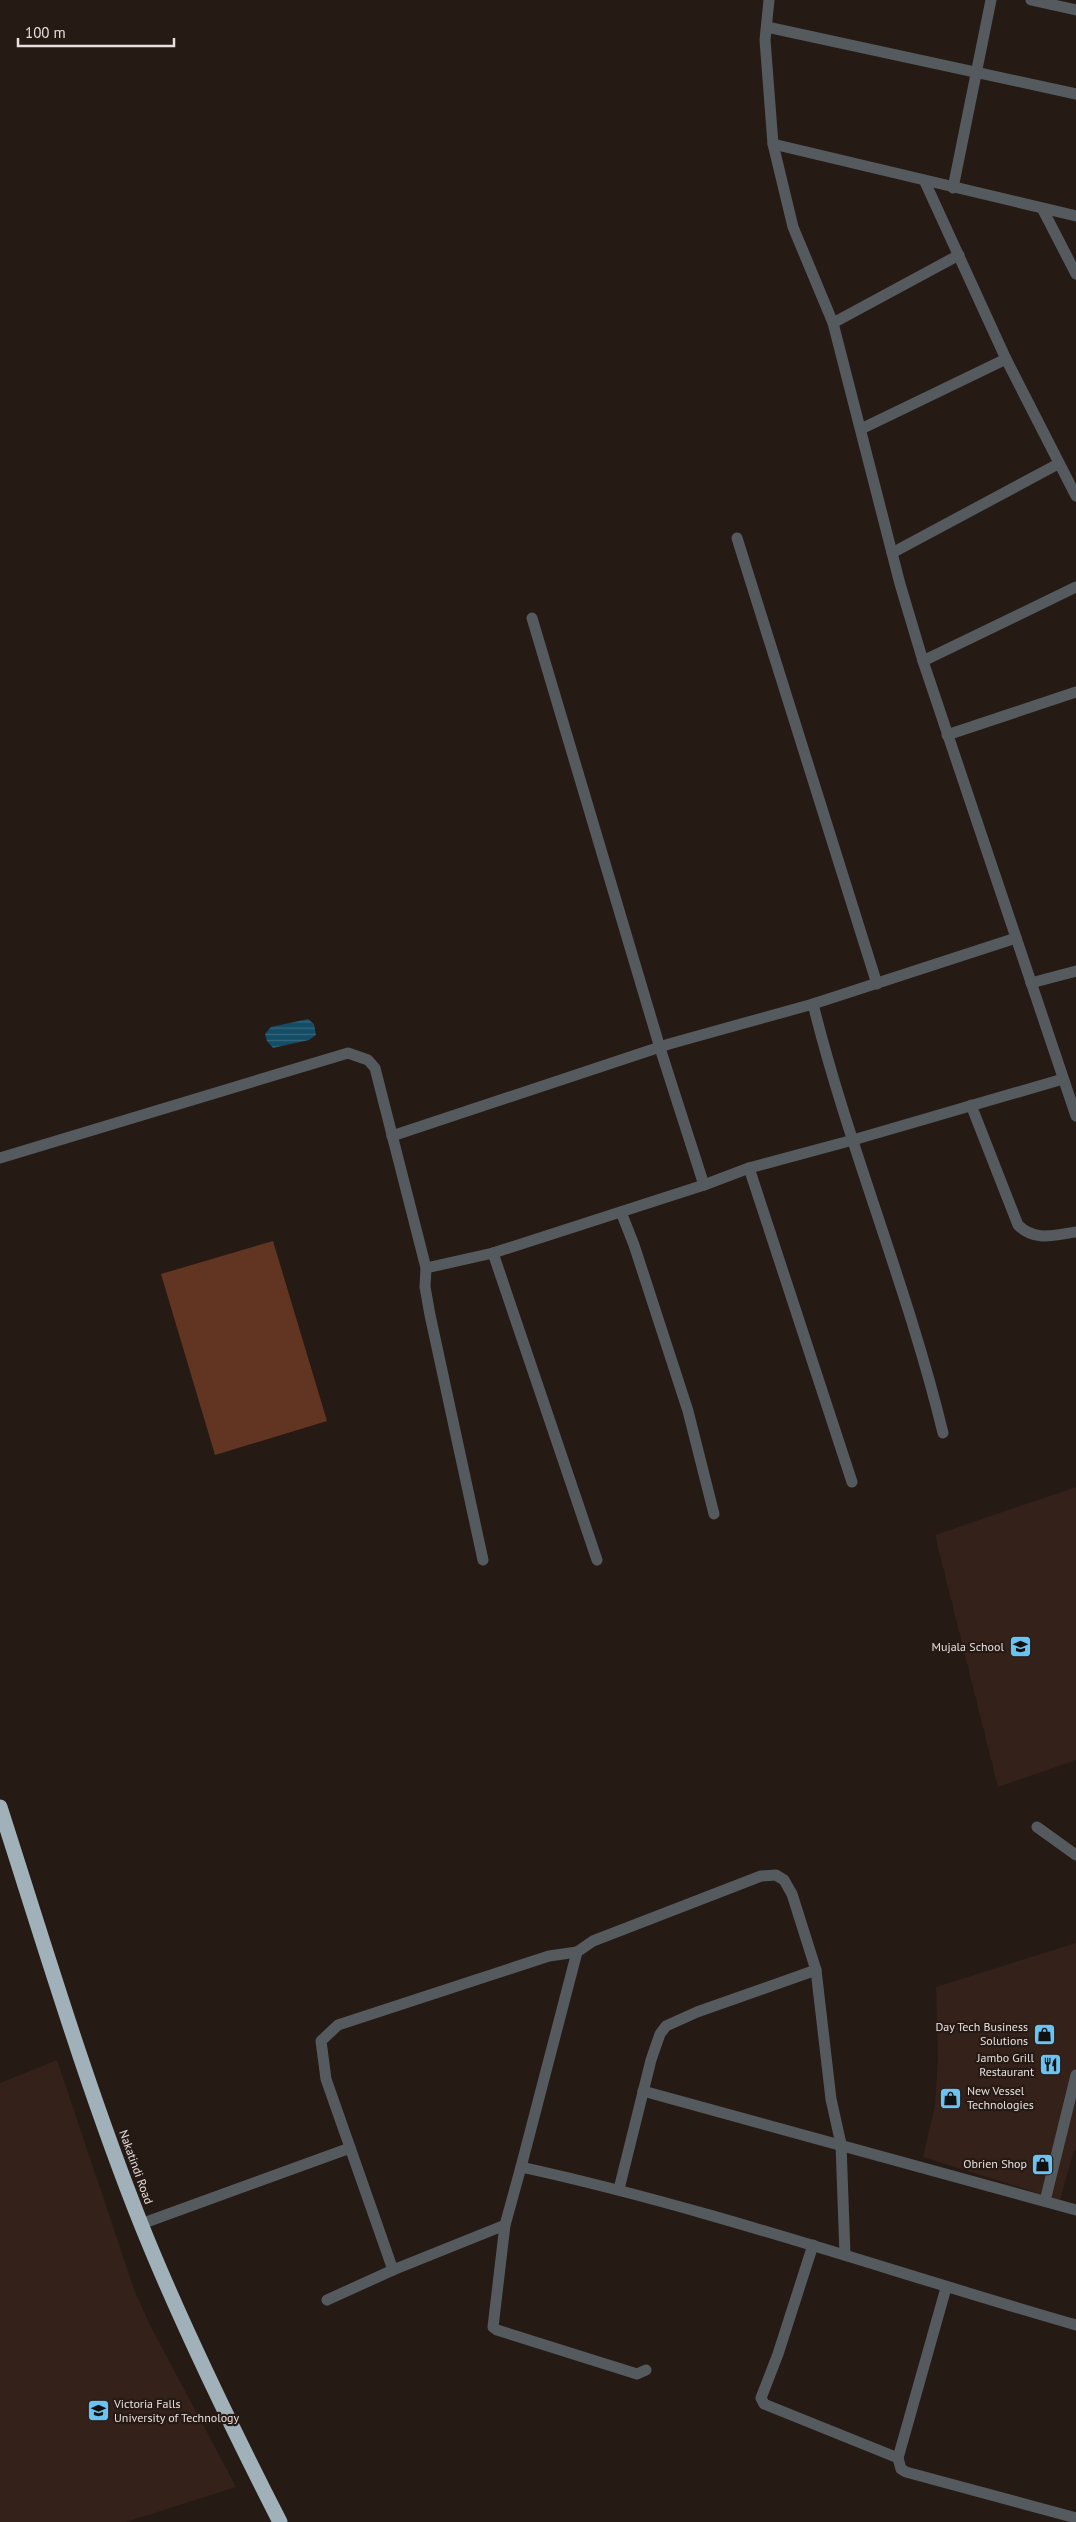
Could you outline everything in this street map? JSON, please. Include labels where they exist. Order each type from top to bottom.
[{"type":"highway","name":"Nakatindi Road","points":[[0,1807],[67,2015],[141,2224],[181,2320],[280,2522]]},
{"type":"street","points":[[770,0],[765,40],[773,144],[793,227],[833,323],[892,553],[923,661],[1062,1079],[1073,1098],[1076,1116]]},
{"type":"street","points":[[953,188],[978,72],[991,0]]},
{"type":"street","points":[[1031,0],[1076,10]]},
{"type":"street","points":[[767,27],[1076,94]]},
{"type":"street","points":[[773,144],[925,182],[1076,216]]},
{"type":"street","points":[[925,182],[1006,359],[1076,496]]},
{"type":"street","points":[[1043,210],[1076,274]]},
{"type":"street","points":[[833,323],[959,255]]},
{"type":"street","points":[[860,429],[1006,359]]},
{"type":"street","points":[[892,553],[1058,464]]},
{"type":"street","points":[[738,538],[877,984]]},
{"type":"street","points":[[923,661],[1076,587]]},
{"type":"street","points":[[532,618],[660,1048],[704,1185]]},
{"type":"street","points":[[947,735],[1076,692]]},
{"type":"street","points":[[392,1136],[660,1048],[877,984],[1016,938]]},
{"type":"street","points":[[1031,983],[1076,971]]},
{"type":"street","points":[[812,1004],[853,1140],[928,1372],[943,1433]]},
{"type":"street","points":[[0,1158],[348,1053],[363,1058],[375,1068],[426,1268],[425,1287],[430,1315],[483,1560]]},
{"type":"street","points":[[426,1268],[493,1253],[704,1185],[749,1168],[853,1140],[1062,1079]]},
{"type":"street","points":[[971,1105],[1018,1225],[1025,1232],[1038,1237],[1076,1232]]},
{"type":"street","points":[[749,1168],[852,1482]]},
{"type":"street","points":[[621,1212],[634,1245],[688,1411],[712,1498],[714,1514]]},
{"type":"street","points":[[493,1253],[598,1560]]},
{"type":"street","points":[[1037,1827],[1076,1855]]},
{"type":"street","points":[[393,2270],[326,2079],[321,2041],[338,2025],[549,1956],[576,1952],[593,1941],[761,1876],[776,1875],[784,1880],[792,1894],[816,1970],[831,2099],[841,2144],[845,2255]]},
{"type":"street","points":[[576,1952],[505,2225],[493,2327],[554,2349],[637,2374],[646,2370]]},
{"type":"street","points":[[619,2189],[651,2060],[660,2034],[666,2026],[697,2012],[816,1970]]},
{"type":"street","points":[[1045,2201],[1076,2075]]},
{"type":"street","points":[[643,2091],[1076,2210]]},
{"type":"street","points":[[141,2224],[350,2148]]},
{"type":"street","points":[[521,2167],[619,2189],[813,2245],[946,2288],[1076,2325]]},
{"type":"street","points":[[327,2300],[393,2270],[505,2225]]},
{"type":"street","points":[[813,2245],[762,2401],[765,2405],[898,2458]]},
{"type":"street","points":[[946,2288],[898,2458],[902,2469],[906,2472],[1076,2518]]},
{"type":"shaded area","points":[[273,1241],[327,1421],[215,1455],[161,1274]]},
{"type":"shaded area","name":"Mujala School","points":[[1076,1487],[1076,1760],[998,1787],[935,1535]]},
{"type":"shaded area","points":[[1076,1943],[1076,2151],[1074,2150],[1060,2200],[923,2157],[935,2105],[938,2059],[936,1987]]},
{"type":"shaded area","name":"Victoria Falls University of Technology","points":[[57,2060],[135,2292],[150,2325],[236,2487],[126,2522],[0,2522],[0,2083]]},
{"type":"water","points":[[308,1019],[314,1024],[316,1035],[309,1040],[273,1048],[267,1041],[265,1034],[271,1027]]},
{"type":"place","name":"Mujala School","points":[[1020,1647]]},
{"type":"place","name":"Day Tech Business Solutions","points":[[1044,2034]]},
{"type":"place","name":"Jambo Grill Restaurant","points":[[1050,2065]]},
{"type":"place","name":"New Vessel Technologies","points":[[951,2098]]},
{"type":"place","name":"Obrien Shop","points":[[1043,2164]]},
{"type":"place","name":"Victoria Falls University of Technology","points":[[98,2411]]}]
